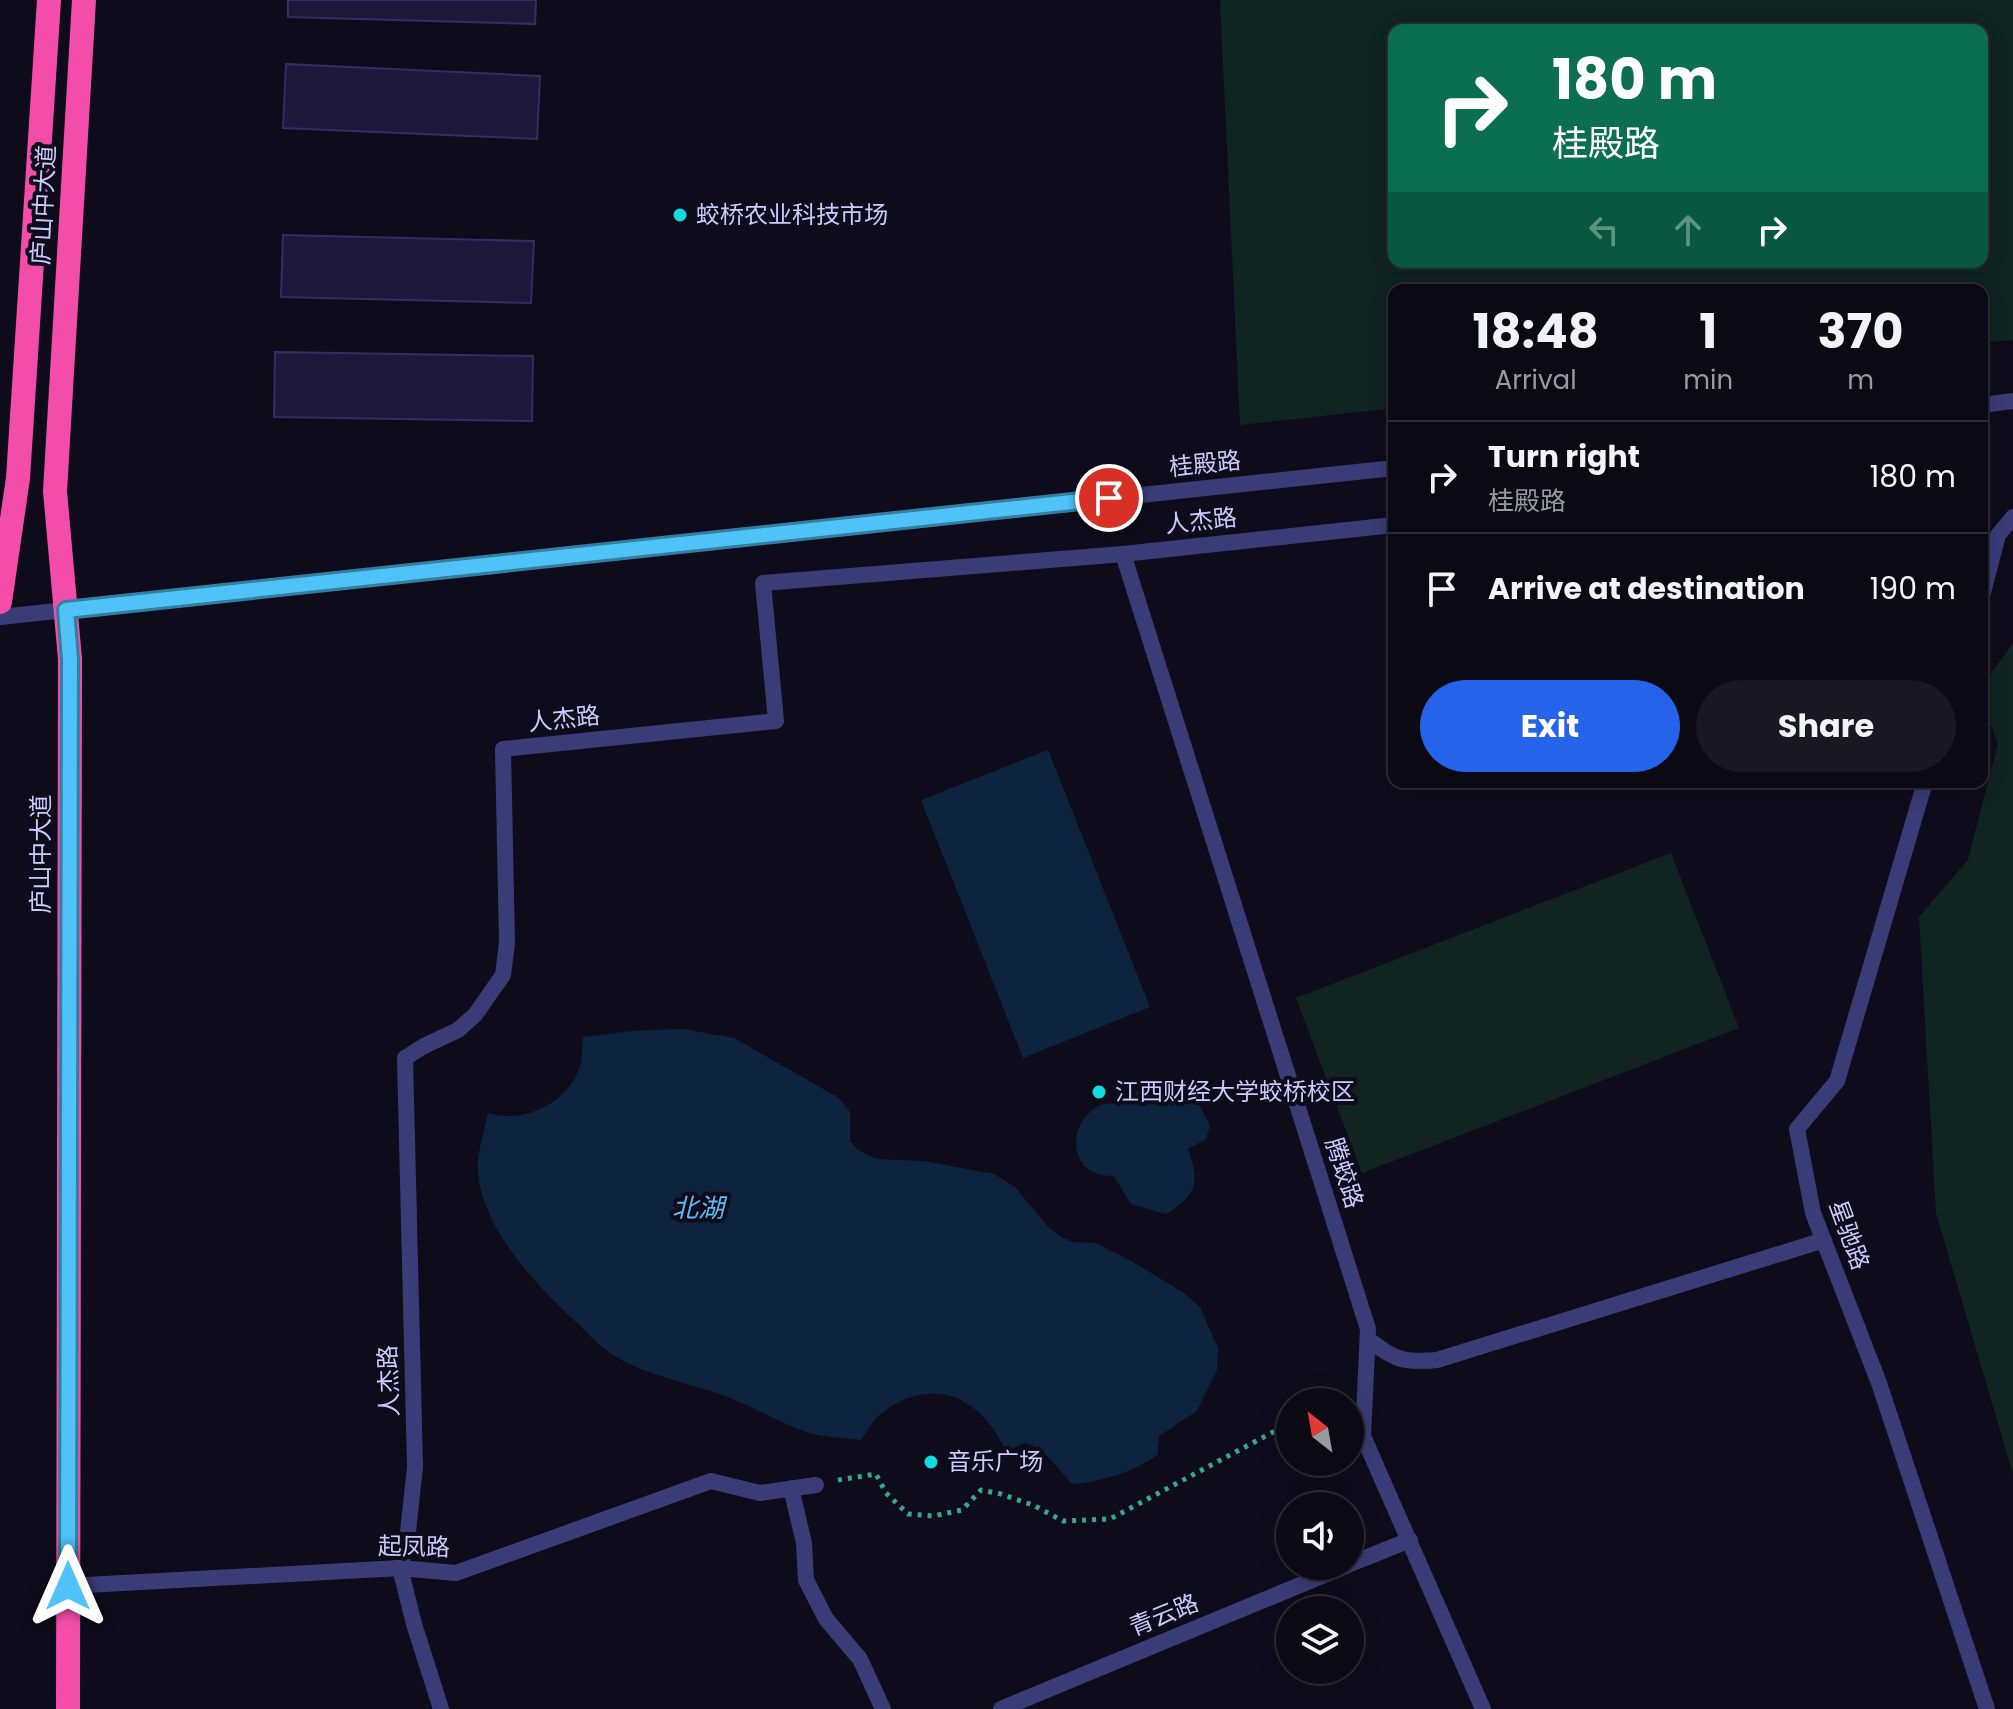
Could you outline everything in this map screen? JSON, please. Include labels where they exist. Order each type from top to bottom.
[{"type":"highway","name":"庐山中大道","points":[[0,602],[18,478],[49,0]]},
{"type":"highway","name":"庐山中大道","points":[[68,1709],[70,659],[55,491],[84,0]]},
{"type":"lane","points":[[1988,404],[2013,401]]},
{"type":"lane","name":"桂殿路","points":[[0,617],[1388,469]]},
{"type":"lane","points":[[1988,577],[1998,535],[2013,517]]},
{"type":"lane","name":"人杰路","points":[[441,1709],[400,1568],[407,1541],[415,1467],[405,1058],[458,1030],[482,1007],[503,975],[507,943],[503,749],[776,721],[763,583],[1123,554],[1388,526]]},
{"type":"lane","name":"腾蛟路","points":[[1123,554],[1368,1329],[1363,1436],[1483,1709]]},
{"type":"lane","points":[[1988,558],[1991,567]]},
{"type":"lane","name":"星驰路","points":[[1923,788],[1837,1081],[1797,1129],[1813,1213],[1879,1383],[1987,1709]]},
{"type":"lane","points":[[1368,1339],[1400,1361],[1437,1360],[1824,1240]]},
{"type":"lane","name":"起凤路","points":[[68,1586],[400,1568],[456,1573],[711,1481],[760,1493],[816,1485]]},
{"type":"lane","points":[[791,1488],[804,1543],[806,1580],[826,1619],[860,1659],[883,1709]]},
{"type":"lane","name":"青云路","points":[[1364,1559],[1410,1540]]},
{"type":"lane","name":"青云路","points":[[1001,1709],[1312,1580]]},
{"type":"path","points":[[816,1485],[876,1474],[886,1493],[908,1514],[933,1516],[962,1510],[981,1490],[1033,1505],[1063,1521],[1110,1519],[1276,1430]]},
{"type":"green space","points":[[1220,0],[2013,0],[2013,340],[1988,342],[1988,284],[1388,284],[1388,409],[1240,425]]},
{"type":"green space","points":[[2013,643],[2013,1474],[1936,1213],[1919,917],[1968,860],[1998,743],[1988,719],[1988,678]]},
{"type":"green space","points":[[1671,853],[1739,1028],[1362,1173],[1296,998]]},
{"type":"water","points":[[1048,750],[1150,1007],[1023,1058],[921,800]]},
{"type":"water","name":"北湖","points":[[683,1029],[734,1038],[839,1098],[850,1112],[850,1141],[858,1150],[876,1159],[923,1161],[994,1174],[1015,1187],[1049,1228],[1062,1237],[1073,1242],[1095,1243],[1184,1293],[1200,1307],[1218,1348],[1217,1370],[1197,1411],[1159,1436],[1158,1454],[1139,1466],[1117,1475],[1072,1484],[1041,1449],[1025,1443],[1006,1451],[977,1410],[950,1396],[935,1393],[901,1401],[875,1419],[861,1440],[830,1437],[798,1429],[728,1397],[632,1365],[603,1348],[530,1275],[514,1256],[490,1215],[478,1173],[488,1113],[515,1116],[554,1101],[573,1081],[579,1069],[583,1037]]},
{"type":"water","points":[[1165,1078],[1188,1085],[1210,1125],[1206,1139],[1188,1149],[1194,1171],[1190,1194],[1166,1214],[1131,1204],[1114,1176],[1087,1168],[1076,1148],[1081,1124],[1088,1114],[1102,1105],[1124,1104],[1142,1087]]},
{"type":"building","points":[[288,0],[536,0],[535,24],[288,17]]},
{"type":"building","points":[[286,64],[540,76],[537,139],[283,128]]},
{"type":"building","points":[[283,235],[534,241],[531,303],[281,297]]},
{"type":"building","points":[[275,352],[533,356],[532,421],[274,417]]},
{"type":"place","name":"蛟桥农业科技市场","points":[[680,215]]},
{"type":"place","name":"江西财经大学蛟桥校区","points":[[1099,1092]]},
{"type":"place","name":"音乐广场","points":[[931,1462]]},
{"type":"route","points":[[68,1586],[70,659],[66,610],[1109,498]]}]
